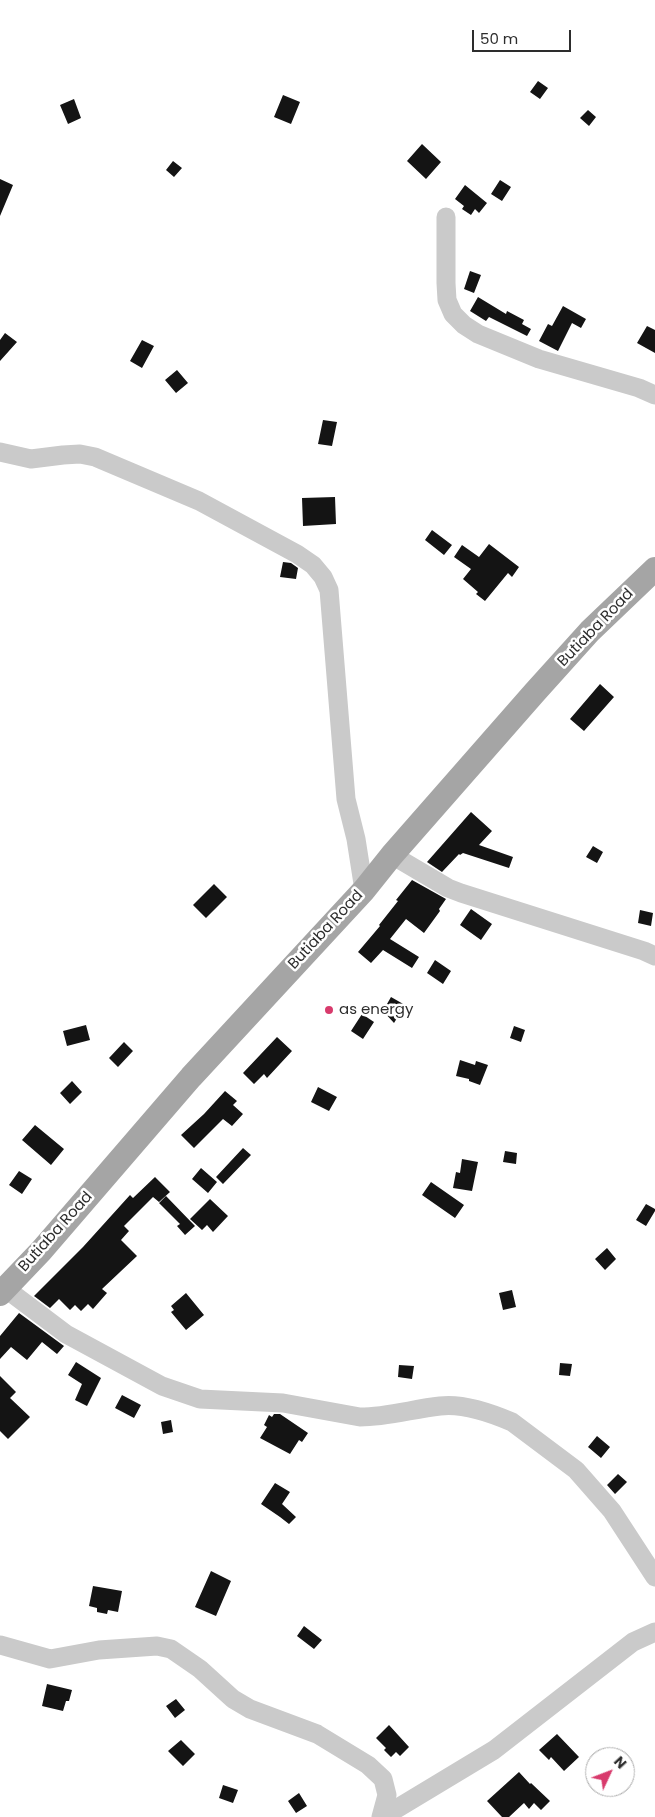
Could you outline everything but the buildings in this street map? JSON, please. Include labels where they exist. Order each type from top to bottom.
[{"type":"main road","name":"Butiaba Road","points":[[2,1291],[41,1251],[191,1077],[364,890],[590,631],[655,570]]},
{"type":"street","points":[[446,217],[446,283],[448,300],[453,314],[464,325],[478,334],[539,359],[639,388],[655,395]]},
{"type":"street","points":[[0,452],[30,459],[80,454],[95,457],[199,501],[297,554],[313,565],[329,590],[346,799],[356,839],[364,890]]},
{"type":"street","points":[[392,856],[448,888],[461,893],[655,956]]},
{"type":"street","points":[[2,1291],[66,1334],[162,1386],[200,1399],[283,1403],[360,1417],[372,1417],[442,1406],[456,1406],[512,1422],[576,1470],[612,1512],[655,1577]]},
{"type":"street","points":[[382,1817],[494,1750],[633,1642],[655,1632]]},
{"type":"street","points":[[1,1649],[50,1659],[100,1650],[157,1646],[171,1649],[200,1669],[233,1699],[250,1709],[317,1734],[368,1765],[383,1778],[387,1795],[382,1817]]},
{"type":"place","name":"as energy","points":[[329,1010]]}]
